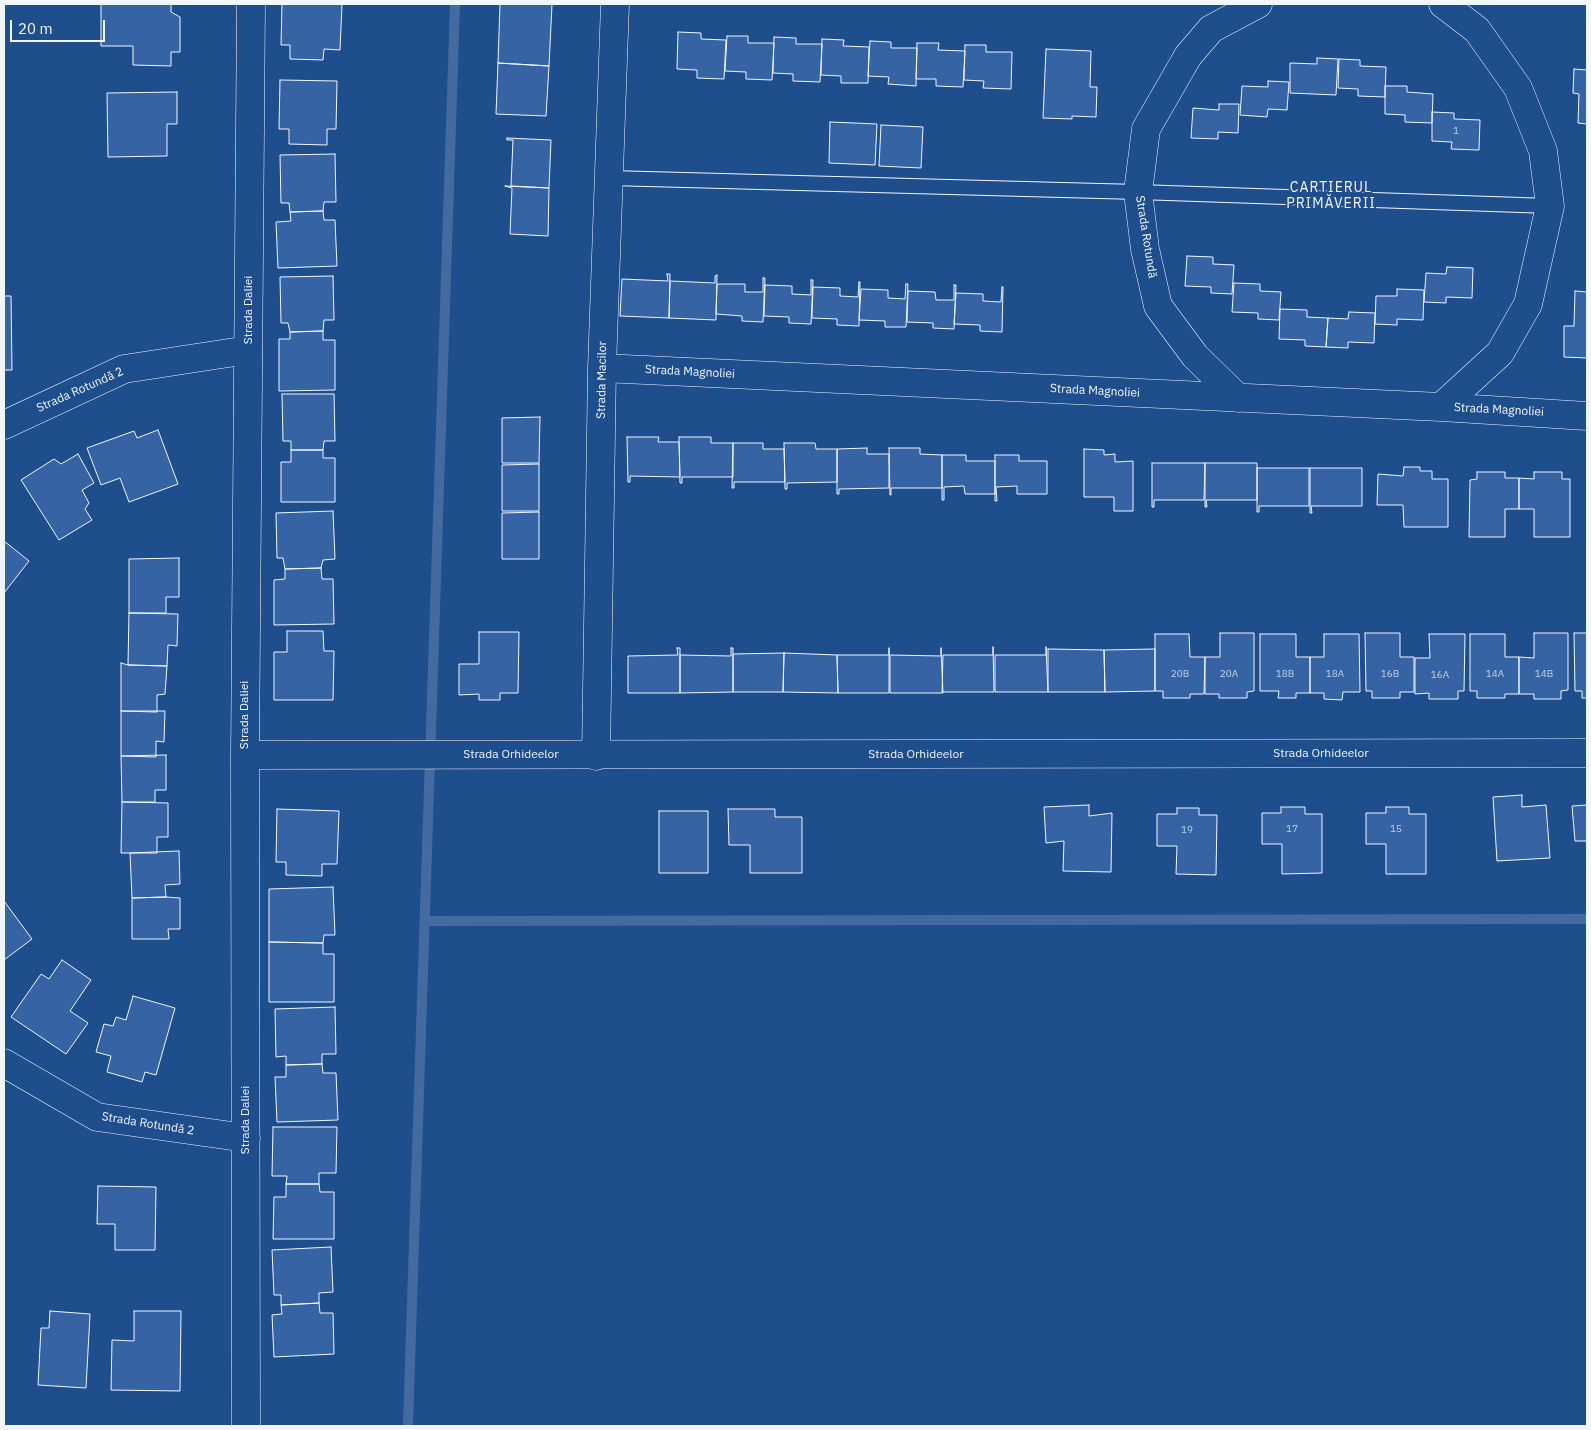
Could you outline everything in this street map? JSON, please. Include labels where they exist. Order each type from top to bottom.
[{"type":"street","name":"Strada Daliei","points":[[246,1426],[245,755],[251,4]]},
{"type":"street","name":"Strada Macilor","points":[[596,756],[602,368],[615,4]]},
{"type":"street","name":"Strada Rotundă","points":[[1238,398],[1195,356],[1158,306],[1145,250],[1138,192],[1146,129],[1188,56],[1211,30],[1258,4]]},
{"type":"street","points":[[1441,407],[1500,353],[1528,304],[1550,206],[1543,150],[1518,88],[1477,30],[1443,4]]},
{"type":"street","name":"Strada Rotundă 2","points":[[4,425],[124,369],[248,350]]},
{"type":"street","name":"Strada Magnoliei","points":[[602,368],[1441,407],[1587,416]]},
{"type":"street","name":"Strada Orhideelor","points":[[245,755],[596,756],[1587,753]]},
{"type":"street","name":"Strada Rotundă 2","points":[[4,1063],[98,1117],[246,1138]]},
{"type":"lane","points":[[609,178],[1138,192],[1550,206]]},
{"type":"building","points":[[101,4],[171,4],[171,12],[180,17],[180,52],[171,52],[171,66],[133,65],[133,46],[101,46]]},
{"type":"building","points":[[282,4],[342,4],[340,50],[324,49],[323,60],[290,59],[290,45],[281,45]]},
{"type":"building","points":[[500,4],[552,4],[549,66],[498,63]]},
{"type":"building","points":[[678,32],[701,33],[701,39],[726,40],[724,79],[697,78],[697,70],[677,69]]},
{"type":"building","points":[[727,36],[748,36],[748,43],[774,43],[772,80],[746,79],[746,72],[725,71]]},
{"type":"building","points":[[774,37],[796,38],[796,44],[822,44],[820,82],[793,81],[793,74],[773,73]]},
{"type":"building","points":[[822,39],[844,40],[843,46],[869,47],[868,83],[841,83],[841,76],[821,75]]},
{"type":"building","points":[[870,41],[891,42],[891,48],[917,48],[916,86],[888,84],[889,77],[868,76]]},
{"type":"building","points":[[917,43],[939,43],[938,50],[965,51],[963,87],[936,86],[936,79],[916,79]]},
{"type":"building","points":[[965,45],[986,45],[986,52],[1012,52],[1011,89],[983,88],[984,81],[964,80]]},
{"type":"building","points":[[1046,49],[1091,51],[1090,87],[1097,87],[1096,117],[1072,116],[1072,119],[1043,118]]},
{"type":"building","points":[[1317,58],[1338,59],[1336,95],[1290,93],[1290,63],[1317,64]]},
{"type":"building","points":[[1339,59],[1360,60],[1360,66],[1386,67],[1385,97],[1358,96],[1358,89],[1338,88]]},
{"type":"building","points":[[498,63],[549,66],[546,116],[496,114]]},
{"type":"building","points":[[1574,69],[1587,70],[1587,124],[1578,123],[1579,94],[1573,93]]},
{"type":"building","points":[[280,80],[337,81],[336,129],[327,129],[327,145],[289,144],[289,129],[279,129]]},
{"type":"building","points":[[1268,81],[1289,82],[1287,110],[1268,109],[1267,117],[1240,115],[1242,86],[1268,87]]},
{"type":"building","points":[[1385,86],[1407,86],[1407,92],[1433,94],[1432,123],[1405,122],[1405,115],[1385,114]]},
{"type":"building","points":[[177,92],[177,124],[167,124],[167,156],[108,157],[107,93]]},
{"type":"building","points":[[1219,104],[1239,104],[1238,133],[1218,132],[1218,139],[1191,138],[1193,108],[1219,110]]},
{"type":"building","points":[[1432,112],[1454,113],[1454,119],[1480,120],[1479,150],[1451,149],[1452,142],[1432,141]]},
{"type":"building","points":[[830,122],[877,124],[875,165],[829,163]]},
{"type":"building","points":[[881,125],[923,127],[921,168],[879,166]]},
{"type":"building","points":[[507,138],[551,140],[549,188],[511,186],[513,140],[507,140]]},
{"type":"building","points":[[335,154],[336,202],[324,202],[323,211],[290,212],[289,203],[281,203],[280,155]]},
{"type":"building","points":[[505,186],[549,188],[548,236],[510,234],[512,188]]},
{"type":"building","points":[[323,211],[324,220],[335,220],[337,266],[278,268],[276,222],[291,221],[290,212]]},
{"type":"building","points":[[1187,256],[1213,257],[1213,264],[1234,265],[1232,294],[1211,293],[1211,287],[1185,286]]},
{"type":"building","points":[[1447,267],[1473,268],[1472,298],[1446,297],[1446,303],[1424,302],[1426,273],[1446,274]]},
{"type":"building","points":[[667,274],[670,274],[669,318],[620,316],[622,279],[668,281]]},
{"type":"building","points":[[717,275],[716,320],[669,318],[670,281],[715,283],[715,276]]},
{"type":"building","points":[[333,276],[334,320],[324,320],[323,331],[290,332],[288,323],[281,323],[280,277]]},
{"type":"building","points":[[763,278],[765,278],[763,322],[742,321],[742,316],[716,314],[717,284],[745,284],[745,292],[763,292]]},
{"type":"building","points":[[811,280],[813,280],[811,324],[789,323],[789,317],[764,316],[765,285],[792,286],[792,294],[811,295]]},
{"type":"building","points":[[859,282],[859,326],[837,325],[837,319],[812,318],[813,287],[840,288],[840,296],[858,297]]},
{"type":"building","points":[[1234,283],[1260,284],[1260,291],[1281,292],[1279,320],[1258,319],[1258,313],[1232,312]]},
{"type":"building","points":[[906,284],[908,284],[906,327],[885,327],[885,321],[859,320],[861,289],[888,290],[888,298],[905,299]]},
{"type":"building","points":[[954,285],[956,285],[954,329],[933,328],[933,323],[907,322],[908,291],[935,292],[936,300],[954,300]]},
{"type":"building","points":[[1002,287],[1002,332],[980,331],[980,325],[954,324],[956,293],[983,294],[983,301],[1001,302]]},
{"type":"building","points":[[1397,289],[1424,290],[1423,320],[1397,319],[1397,325],[1375,324],[1376,296],[1397,296]]},
{"type":"building","points":[[1575,291],[1587,292],[1587,358],[1564,357],[1564,326],[1574,326]]},
{"type":"building","points":[[4,296],[11,296],[12,370],[4,370]]},
{"type":"building","points":[[1280,309],[1307,310],[1307,317],[1328,318],[1326,347],[1305,346],[1305,340],[1279,339]]},
{"type":"building","points":[[1349,312],[1375,313],[1374,343],[1348,342],[1348,348],[1326,347],[1328,318],[1348,319]]},
{"type":"building","points":[[323,331],[323,340],[335,340],[335,390],[279,391],[279,339],[290,339],[290,332]]},
{"type":"building","points":[[282,394],[334,394],[335,441],[324,441],[323,450],[291,450],[291,441],[283,441]]},
{"type":"building","points":[[540,417],[539,463],[502,463],[502,418]]},
{"type":"building","points":[[158,430],[178,484],[129,502],[120,478],[101,485],[87,448],[134,431],[137,438]]},
{"type":"building","points":[[627,437],[659,437],[658,442],[679,442],[680,477],[630,476],[630,482],[628,482]]},
{"type":"building","points":[[679,437],[711,437],[711,443],[733,443],[733,477],[682,477],[682,483],[680,483]]},
{"type":"building","points":[[733,443],[763,443],[763,449],[784,449],[785,482],[734,482],[734,488],[732,488]]},
{"type":"building","points":[[784,443],[815,443],[816,449],[837,449],[837,482],[787,483],[787,489],[785,489]]},
{"type":"building","points":[[867,448],[867,454],[889,454],[889,488],[839,489],[839,494],[837,494],[837,449]]},
{"type":"building","points":[[889,448],[920,448],[920,454],[942,455],[942,488],[891,488],[890,495]]},
{"type":"building","points":[[1084,449],[1104,450],[1104,455],[1115,454],[1115,462],[1133,461],[1133,511],[1114,511],[1114,497],[1084,497]]},
{"type":"building","points":[[291,450],[323,450],[323,458],[335,458],[335,502],[281,502],[281,462],[291,462]]},
{"type":"building","points":[[78,454],[94,483],[82,490],[89,503],[85,509],[92,520],[59,540],[21,480],[54,459],[61,464]]},
{"type":"building","points":[[942,455],[966,455],[966,461],[995,461],[995,494],[965,494],[964,486],[944,487],[944,500],[942,500]]},
{"type":"building","points":[[995,455],[1019,455],[1019,461],[1047,461],[1047,494],[1017,494],[1017,486],[996,487],[997,501],[995,501]]},
{"type":"building","points":[[1152,463],[1205,463],[1204,500],[1154,500],[1154,507],[1152,507]]},
{"type":"building","points":[[1205,463],[1257,463],[1257,500],[1206,500],[1207,507],[1205,507]]},
{"type":"building","points":[[539,464],[539,511],[502,511],[502,465]]},
{"type":"building","points":[[1404,467],[1420,467],[1420,471],[1432,471],[1432,479],[1448,479],[1448,527],[1404,527],[1403,505],[1377,505],[1378,474],[1403,476]]},
{"type":"building","points":[[1257,468],[1309,468],[1309,506],[1259,506],[1259,512],[1257,512]]},
{"type":"building","points":[[1310,468],[1362,468],[1362,506],[1311,506],[1312,513],[1310,513]]},
{"type":"building","points":[[1477,472],[1505,472],[1505,478],[1519,478],[1519,509],[1505,509],[1505,537],[1469,537],[1470,480],[1477,479]]},
{"type":"building","points":[[1534,472],[1562,472],[1562,479],[1570,479],[1570,537],[1534,537],[1534,509],[1519,509],[1519,478],[1534,479]]},
{"type":"building","points":[[333,511],[335,559],[323,560],[321,568],[285,569],[283,558],[277,558],[276,513]]},
{"type":"building","points":[[539,512],[539,559],[502,559],[502,513]]},
{"type":"building","points":[[4,541],[29,561],[4,593]]},
{"type":"building","points":[[179,558],[179,597],[166,597],[166,613],[129,613],[129,559]]},
{"type":"building","points":[[321,568],[322,579],[333,579],[334,624],[274,625],[274,580],[285,579],[285,569]]},
{"type":"building","points":[[129,613],[178,614],[177,646],[168,645],[167,666],[128,665]]},
{"type":"building","points":[[287,631],[323,631],[324,651],[334,651],[333,700],[274,700],[274,652],[287,652]]},
{"type":"building","points":[[479,632],[519,632],[518,693],[500,693],[500,700],[479,700],[479,694],[459,695],[459,664],[479,664]]},
{"type":"building","points":[[1220,633],[1254,633],[1254,691],[1247,692],[1247,698],[1219,698],[1219,694],[1205,694],[1205,657],[1220,657]]},
{"type":"building","points":[[1365,633],[1400,633],[1400,657],[1414,657],[1414,692],[1400,692],[1400,698],[1372,698],[1372,691],[1366,691]]},
{"type":"building","points":[[1534,633],[1568,633],[1568,690],[1561,691],[1561,699],[1534,699],[1534,694],[1519,694],[1519,657],[1534,658]]},
{"type":"building","points":[[1574,633],[1587,633],[1587,698],[1582,698],[1582,691],[1575,691]]},
{"type":"building","points":[[1155,634],[1189,634],[1190,657],[1205,657],[1204,694],[1190,694],[1190,698],[1163,698],[1163,691],[1155,691]]},
{"type":"building","points":[[1260,634],[1296,634],[1296,657],[1310,657],[1310,693],[1296,693],[1296,698],[1278,698],[1279,691],[1260,691]]},
{"type":"building","points":[[1324,634],[1359,634],[1360,692],[1343,692],[1342,700],[1324,699],[1324,693],[1310,693],[1310,657],[1324,657]]},
{"type":"building","points":[[1429,634],[1465,634],[1464,691],[1458,691],[1458,699],[1429,699],[1429,693],[1415,694],[1415,658],[1430,658]]},
{"type":"building","points":[[1470,634],[1505,634],[1505,657],[1519,657],[1519,694],[1505,694],[1505,698],[1477,698],[1477,691],[1470,691]]},
{"type":"building","points":[[993,647],[994,692],[942,692],[943,655],[993,655]]},
{"type":"building","points":[[1046,647],[1048,692],[995,692],[995,655],[1046,655]]},
{"type":"building","points":[[677,648],[680,648],[680,693],[628,693],[628,656],[678,655]]},
{"type":"building","points":[[731,648],[733,648],[733,692],[680,693],[680,655],[731,656]]},
{"type":"building","points":[[941,648],[943,693],[890,693],[890,655],[941,656]]},
{"type":"building","points":[[1048,649],[1104,650],[1105,692],[1048,692]]},
{"type":"building","points":[[1155,649],[1155,691],[1105,692],[1104,650]]},
{"type":"building","points":[[784,653],[783,692],[733,692],[733,654]]},
{"type":"building","points":[[784,653],[837,655],[838,693],[783,692]]},
{"type":"building","points":[[837,655],[889,655],[889,693],[838,693]]},
{"type":"building","points":[[121,663],[128,665],[167,666],[165,694],[157,695],[157,712],[121,711]]},
{"type":"building","points":[[121,711],[165,711],[164,742],[156,741],[156,757],[121,756]]},
{"type":"building","points":[[166,755],[166,790],[155,790],[155,802],[122,802],[121,756]]},
{"type":"building","points":[[1522,795],[1522,807],[1546,805],[1550,858],[1497,861],[1493,797]]},
{"type":"building","points":[[122,802],[168,803],[168,837],[157,837],[157,853],[121,853]]},
{"type":"building","points":[[1089,805],[1089,816],[1112,813],[1111,872],[1063,871],[1064,841],[1046,843],[1044,807]]},
{"type":"building","points":[[1587,805],[1587,841],[1575,841],[1572,806]]},
{"type":"building","points":[[1281,807],[1305,807],[1305,814],[1322,814],[1322,873],[1282,874],[1282,844],[1262,844],[1262,813],[1281,813]]},
{"type":"building","points":[[1386,807],[1409,807],[1409,814],[1426,814],[1426,874],[1386,874],[1386,844],[1366,844],[1366,813],[1386,813]]},
{"type":"building","points":[[1177,808],[1199,808],[1199,815],[1217,815],[1216,875],[1176,874],[1177,846],[1157,846],[1157,814],[1177,814]]},
{"type":"building","points":[[277,809],[339,811],[337,864],[322,864],[322,876],[286,875],[286,862],[276,862]]},
{"type":"building","points":[[728,809],[775,809],[775,817],[802,817],[802,873],[750,873],[750,845],[729,845]]},
{"type":"building","points":[[659,811],[708,811],[708,873],[659,873]]},
{"type":"building","points":[[179,851],[180,884],[165,885],[166,897],[132,898],[130,853]]},
{"type":"building","points":[[333,887],[335,935],[324,935],[323,943],[269,942],[269,889]]},
{"type":"building","points":[[132,898],[180,898],[180,929],[168,929],[169,939],[132,939]]},
{"type":"building","points":[[4,901],[32,939],[4,960]]},
{"type":"building","points":[[269,942],[323,943],[323,954],[334,954],[334,1002],[269,1002]]},
{"type":"building","points":[[62,960],[91,980],[70,1011],[88,1023],[66,1054],[11,1017],[41,974],[49,979]]},
{"type":"building","points":[[133,996],[175,1008],[156,1075],[145,1072],[142,1082],[107,1072],[111,1056],[96,1052],[104,1024],[113,1026],[116,1017],[126,1020]]},
{"type":"building","points":[[335,1007],[336,1054],[322,1054],[322,1064],[286,1065],[286,1056],[276,1057],[275,1009]]},
{"type":"building","points":[[322,1064],[323,1073],[336,1073],[338,1120],[277,1122],[275,1077],[286,1077],[286,1065]]},
{"type":"building","points":[[273,1127],[337,1127],[336,1173],[319,1173],[319,1184],[286,1184],[287,1176],[272,1176]]},
{"type":"building","points":[[286,1184],[319,1184],[320,1192],[334,1192],[334,1239],[273,1239],[274,1197],[286,1197]]},
{"type":"building","points":[[98,1186],[156,1187],[155,1250],[115,1250],[115,1224],[97,1224]]},
{"type":"building","points":[[331,1247],[333,1292],[319,1293],[319,1303],[281,1305],[281,1295],[274,1295],[272,1250]]},
{"type":"building","points":[[319,1303],[320,1313],[333,1313],[334,1354],[274,1357],[272,1315],[282,1314],[281,1305]]},
{"type":"building","points":[[50,1311],[90,1314],[86,1388],[38,1385],[41,1328],[49,1328]]},
{"type":"building","points":[[134,1311],[181,1311],[180,1391],[111,1390],[112,1340],[134,1341]]},
{"type":"waterway","points":[[408,1423],[455,4]]},
{"type":"waterway","points":[[425,921],[1587,919]]},
{"type":"district","name":"CARTIERUL PRIMĂVERII","points":[[1331,196]]}]
